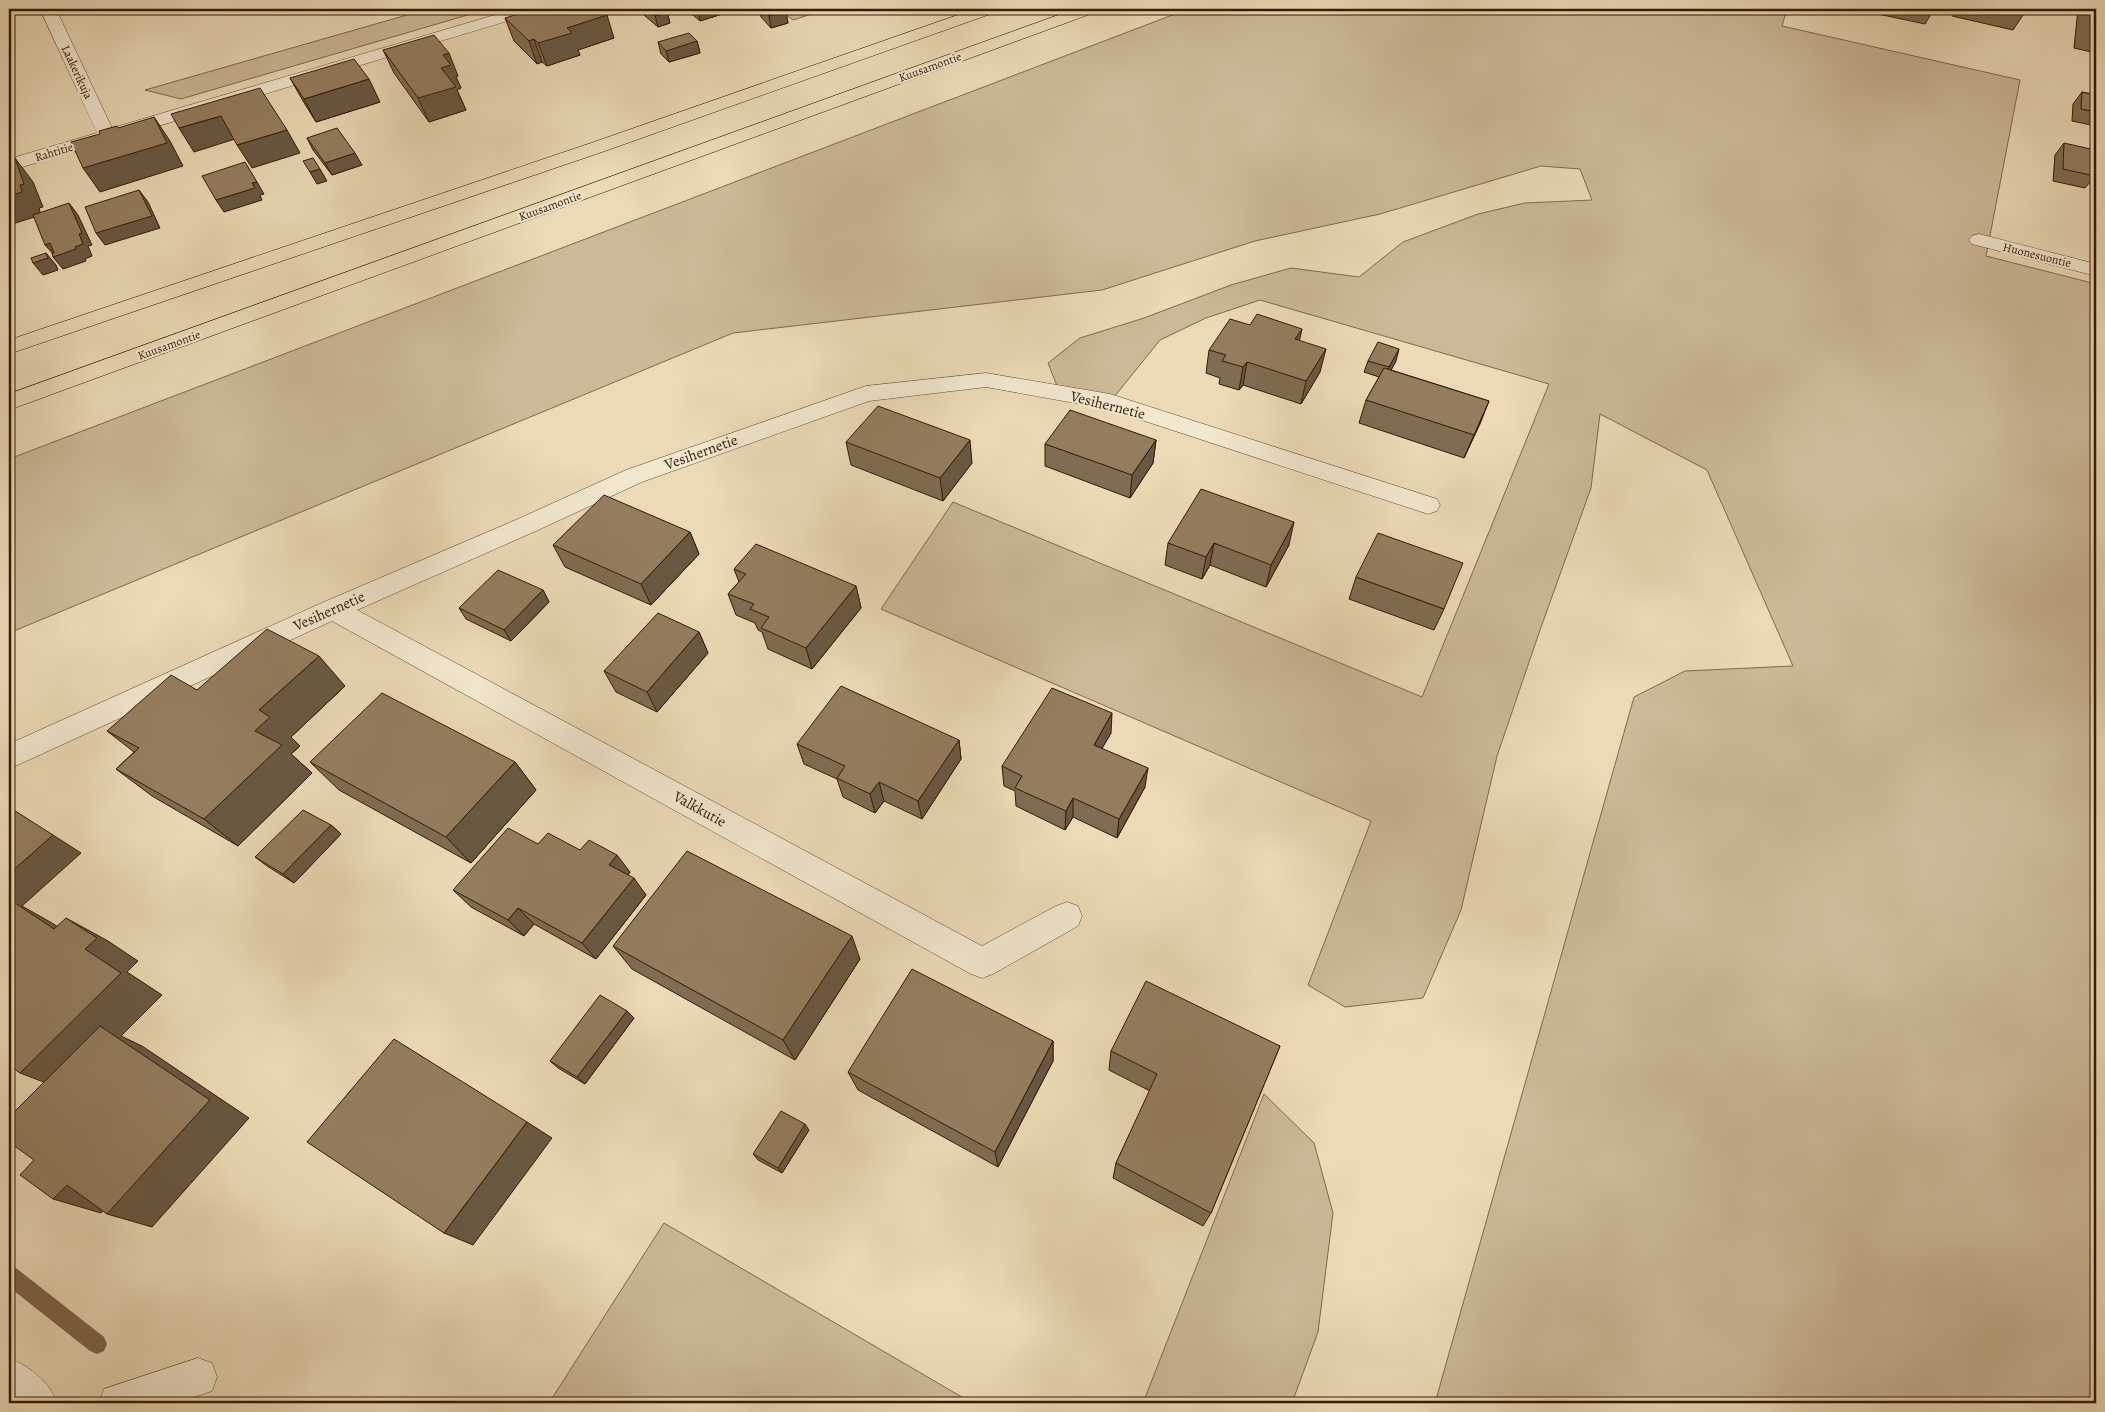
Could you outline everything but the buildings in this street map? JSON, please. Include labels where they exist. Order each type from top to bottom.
[{"type":"highway","points":[[9,347],[598,147],[990,9]]},
{"type":"highway","name":"Kuusamontie","points":[[9,402],[1090,9]]},
{"type":"highway","points":[[9,407],[82,377]]},
{"type":"street","name":"Laakerikuja","points":[[48,9],[107,136]]},
{"type":"street","name":"Rahtitie","points":[[9,165],[531,9]]},
{"type":"street","name":"Huonesuontie","points":[[1979,240],[2096,270]]},
{"type":"street","name":"Vesihernetie","points":[[9,757],[333,609],[527,525],[634,476],[866,394],[986,380],[1110,402],[1428,505]]},
{"type":"street","name":"Valkkutie","points":[[333,609],[982,964],[1067,916]]},
{"type":"street","points":[[9,1377],[38,1403]]},
{"type":"street","points":[[118,1403],[198,1378]]},
{"type":"shaded area","points":[[428,9],[488,9],[181,99],[145,90]]},
{"type":"shaded area","points":[[778,9],[827,9],[793,20]]},
{"type":"shaded area","points":[[1188,9],[1787,9],[1782,26],[2020,80],[1986,256],[2096,284],[2096,1403],[1435,1403],[1634,697],[1685,671],[1793,666],[1707,470],[1600,414],[1591,488],[1497,756],[1461,910],[1423,998],[1345,1007],[1308,985],[1371,821],[881,609],[953,502],[1422,697],[1549,384],[1260,300],[1206,318],[1160,340],[1110,402],[1059,391],[1048,363],[1080,338],[1144,318],[1231,285],[1291,268],[1359,277],[1403,242],[1478,214],[1525,203],[1592,200],[1580,169],[1541,166],[1380,214],[1255,241],[1102,290],[733,333],[9,633],[9,459]]},
{"type":"shaded area","points":[[1264,1094],[1314,1143],[1333,1213],[1318,1332],[1292,1403],[1143,1403]]},
{"type":"shaded area","points":[[664,1223],[972,1403],[549,1403]]},
{"type":"waterway","points":[[9,1275],[97,1344]]}]
